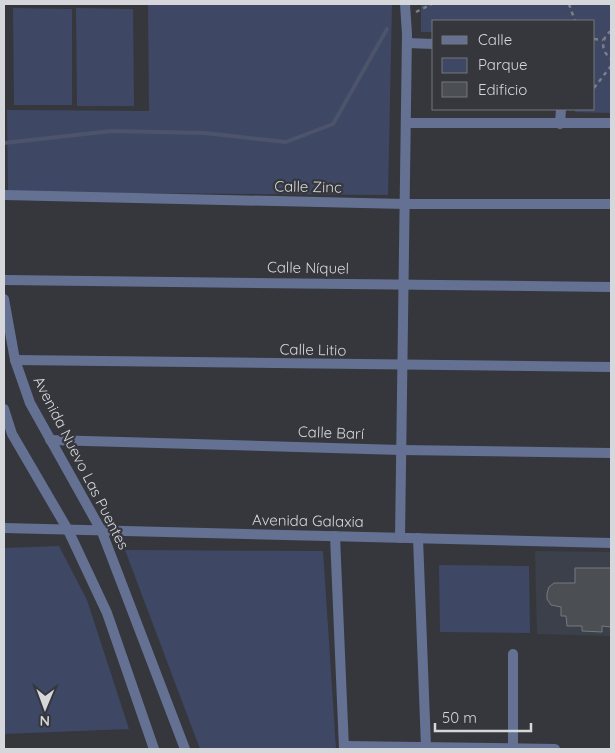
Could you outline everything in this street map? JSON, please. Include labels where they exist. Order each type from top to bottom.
[{"type":"street","points":[[400,538],[407,43],[405,4]]},
{"type":"street","points":[[407,43],[432,44]]},
{"type":"street","points":[[560,124],[561,110]]},
{"type":"street","points":[[406,123],[611,123]]},
{"type":"street","name":"Calle Zinc","points":[[4,195],[405,204],[611,204]]},
{"type":"street","name":"Calle Níquel","points":[[4,280],[611,286]]},
{"type":"street","name":"Avenida Nuevo Las Puentes","points":[[4,300],[15,360],[30,403],[102,532],[185,749]]},
{"type":"street","name":"Calle Litio","points":[[15,360],[611,367]]},
{"type":"street","points":[[4,410],[8,434],[68,530],[107,613],[154,749]]},
{"type":"street","name":"Calle Barí","points":[[50,440],[401,450],[611,453]]},
{"type":"street","name":"Avenida Galaxia","points":[[4,528],[102,532],[611,543]]},
{"type":"street","points":[[335,536],[345,747],[555,749]]},
{"type":"street","points":[[418,538],[426,747]]},
{"type":"street","points":[[513,654],[513,748]]},
{"type":"path","points":[[410,15],[432,4]]},
{"type":"path","points":[[570,4],[574,20]]},
{"type":"path","points":[[611,31],[603,40],[604,51],[611,59]]},
{"type":"path","points":[[595,39],[603,40]]},
{"type":"path","points":[[595,87],[611,66]]},
{"type":"shaded area","points":[[535,551],[611,552],[611,636],[537,634]]},
{"type":"green space","points":[[148,4],[392,4],[388,195],[8,192],[7,110],[149,111]]},
{"type":"green space","points":[[421,4],[611,4],[611,113],[575,112],[575,110],[595,110],[595,20],[432,20],[432,32],[421,32]]},
{"type":"green space","points":[[13,8],[72,9],[72,105],[14,105]]},
{"type":"green space","points":[[76,8],[133,9],[134,106],[77,106]]},
{"type":"green space","points":[[59,546],[87,600],[129,729],[4,734],[4,548]]},
{"type":"green space","points":[[125,550],[323,551],[336,749],[200,749]]},
{"type":"green space","points":[[439,565],[529,566],[530,633],[440,632]]},
{"type":"building","points":[[575,568],[611,568],[611,627],[602,626],[602,632],[582,631],[582,626],[567,626],[566,616],[561,616],[561,607],[551,605],[547,599],[549,587],[554,583],[575,583]]},
{"type":"waterway","points":[[4,143],[112,131],[205,133],[286,142],[333,124],[387,29]]}]
